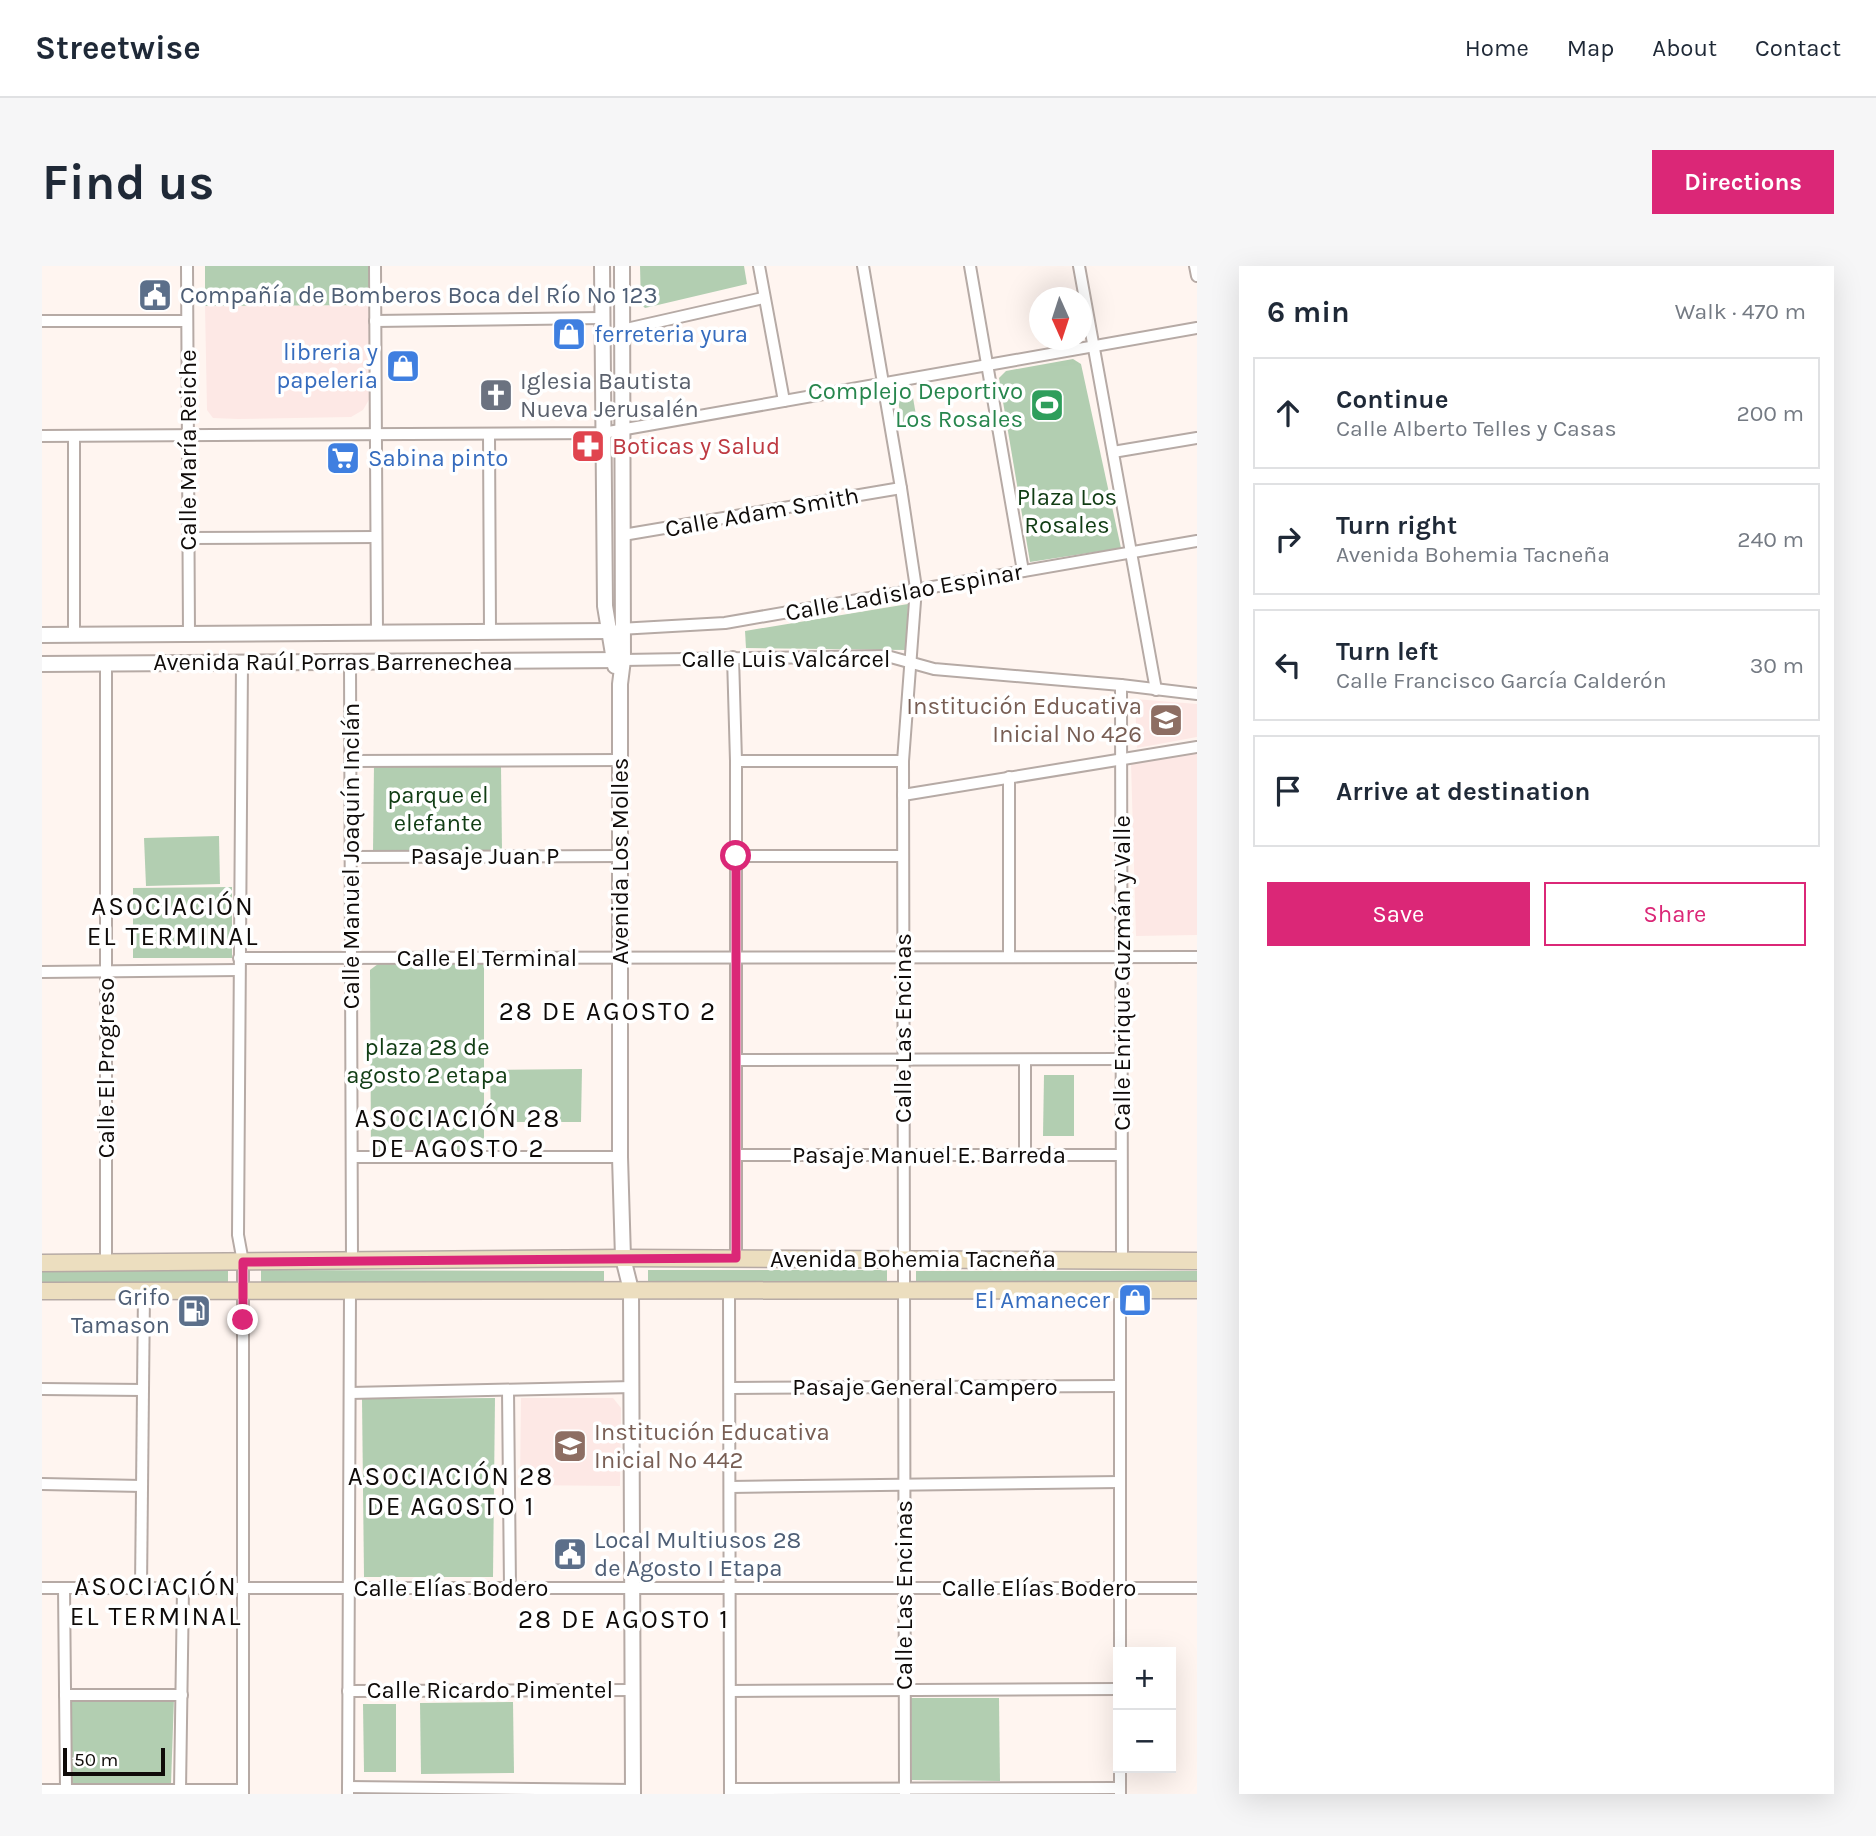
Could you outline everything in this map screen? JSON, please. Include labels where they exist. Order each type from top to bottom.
[{"type":"main road","name":"Avenida Bohemia Tacneña","points":[[42,1263],[623,1258],[1197,1261]]},
{"type":"main road","name":"Avenida Bohemia Tacneña","points":[[42,1291],[1197,1290]]},
{"type":"street","name":"Calle María Reiche","points":[[187,266],[189,635]]},
{"type":"street","points":[[375,266],[377,633]]},
{"type":"street","name":"Avenida Los Molles","points":[[602,266],[605,606],[616,629]]},
{"type":"street","name":"Avenida Los Molles","points":[[622,266],[623,535],[616,629],[620,684],[620,1157],[623,1258],[631,1290],[633,1387],[633,1792]]},
{"type":"street","points":[[759,266],[784,401]]},
{"type":"street","name":"Calle Las Encinas","points":[[863,266],[916,588],[903,761],[905,1791]]},
{"type":"street","points":[[970,266],[1023,571]]},
{"type":"street","points":[[1079,266],[1156,690]]},
{"type":"street","points":[[1195,266],[1197,276]]},
{"type":"street","points":[[622,330],[763,298]]},
{"type":"street","points":[[375,321],[602,318]]},
{"type":"street","points":[[42,321],[187,321]]},
{"type":"street","points":[[42,436],[603,433],[1197,328]]},
{"type":"street","points":[[489,434],[490,632]]},
{"type":"street","points":[[74,436],[74,635]]},
{"type":"street","points":[[1113,452],[1197,438]]},
{"type":"street","name":"Calle Adam Smith","points":[[623,535],[901,488]]},
{"type":"street","points":[[189,538],[376,537]]},
{"type":"street","name":"Calle Ladislao Espinar","points":[[616,629],[725,623],[1197,541]]},
{"type":"street","name":"Avenida Raúl Porras Barrenechea","points":[[42,635],[616,629]]},
{"type":"street","name":"Calle Luis Valcárcel","points":[[618,660],[887,656],[934,669],[1197,694]]},
{"type":"street","points":[[733,657],[736,761],[736,1258]]},
{"type":"street","name":"Avenida Raúl Porras Barrenechea","points":[[42,664],[618,660]]},
{"type":"street","name":"Calle Manuel Joaquín Inclán","points":[[350,662],[352,1261]]},
{"type":"street","name":"Calle El Progreso","points":[[106,663],[106,1263]]},
{"type":"street","points":[[42,1790],[243,1792],[243,1262],[238,1235],[243,663]]},
{"type":"street","name":"Calle Enrique Guzmán y Valle","points":[[1121,685],[1122,1261]]},
{"type":"street","points":[[903,795],[1197,747]]},
{"type":"street","points":[[350,761],[620,761]]},
{"type":"street","points":[[736,761],[903,761]]},
{"type":"street","points":[[1009,777],[1009,957]]},
{"type":"street","name":"Pasaje Juan P","points":[[350,857],[620,856]]},
{"type":"street","points":[[736,856],[903,856]]},
{"type":"street","name":"Calle El Terminal","points":[[239,958],[1197,957]]},
{"type":"street","points":[[42,972],[239,971]]},
{"type":"street","points":[[1025,1059],[1025,1155]]},
{"type":"street","points":[[736,1060],[1121,1059]]},
{"type":"street","name":"Pasaje Manuel E. Barreda","points":[[736,1156],[1121,1155]]},
{"type":"street","points":[[352,1157],[620,1157]]},
{"type":"street","points":[[729,1290],[730,1791],[1120,1791],[1120,1773]]},
{"type":"street","points":[[1120,1290],[1120,1647]]},
{"type":"street","points":[[141,1588],[144,1291]]},
{"type":"street","points":[[350,1291],[348,1791],[633,1792]]},
{"type":"street","name":"Pasaje General Campero","points":[[731,1388],[1120,1386]]},
{"type":"street","points":[[350,1393],[633,1387]]},
{"type":"street","points":[[42,1389],[143,1390]]},
{"type":"street","points":[[508,1390],[510,1588]]},
{"type":"street","points":[[730,1487],[1120,1482]]},
{"type":"street","points":[[42,1484],[142,1486]]},
{"type":"street","name":"Calle Elías Bodero","points":[[42,1588],[1197,1588]]},
{"type":"street","points":[[64,1588],[66,1789]]},
{"type":"street","points":[[180,1790],[183,1588]]},
{"type":"street","points":[[730,1691],[1113,1689]]},
{"type":"street","name":"Calle Ricardo Pimentel","points":[[348,1691],[633,1690]]},
{"type":"street","points":[[65,1695],[182,1695]]},
{"type":"shaded area","points":[[369,305],[370,398],[363,410],[351,417],[238,419],[213,418],[207,410],[205,306]]},
{"type":"shaded area","name":"Institución Educativa Inicial Nº 426","points":[[1135,699],[1197,704],[1197,737],[1137,748]]},
{"type":"shaded area","points":[[1197,753],[1197,935],[1136,936],[1131,763]]},
{"type":"shaded area","name":"Institución Educativa Inicial Nº 442","points":[[521,1398],[613,1398],[621,1408],[620,1486],[520,1485]]},
{"type":"green space","points":[[205,266],[369,266],[369,305],[205,306]]},
{"type":"green space","points":[[640,266],[744,266],[747,284],[645,308],[641,304]]},
{"type":"green space","name":"Plaza Los Rosales","points":[[1073,359],[1081,364],[1121,548],[1030,562],[999,378],[1006,371]]},
{"type":"green space","points":[[911,386],[918,427],[903,429],[896,389]]},
{"type":"green space","points":[[908,604],[906,650],[746,648],[745,631]]},
{"type":"green space","name":"parque el elefante","points":[[374,764],[501,766],[502,852],[373,852]]},
{"type":"green space","points":[[219,836],[220,884],[146,886],[144,838]]},
{"type":"green space","points":[[232,887],[232,958],[133,958],[133,888]]},
{"type":"green space","name":"plaza 28 de agosto 2 etapa","points":[[378,964],[484,964],[484,1152],[371,1153],[370,970]]},
{"type":"green space","points":[[582,1069],[581,1122],[491,1122],[490,1070]]},
{"type":"green space","points":[[1044,1075],[1074,1075],[1074,1136],[1043,1136]]},
{"type":"green space","points":[[42,1269],[228,1271],[228,1285],[42,1283]]},
{"type":"green space","points":[[261,1270],[604,1271],[604,1284],[261,1284]]},
{"type":"green space","points":[[648,1270],[887,1270],[887,1284],[648,1284]]},
{"type":"green space","points":[[916,1271],[1197,1271],[1197,1284],[916,1284]]},
{"type":"green space","points":[[495,1398],[493,1577],[364,1577],[362,1399]]},
{"type":"green space","points":[[174,1698],[171,1784],[72,1785],[71,1699]]},
{"type":"green space","points":[[911,1698],[999,1698],[1000,1781],[912,1780]]},
{"type":"green space","points":[[513,1702],[514,1773],[421,1774],[420,1703]]},
{"type":"green space","points":[[363,1704],[396,1704],[396,1772],[364,1772]]},
{"type":"place","name":"Compañía de Bomberos Boca del Río Nº 123","points":[[155,295]]},
{"type":"place","name":"ferreteria yura","points":[[569,334]]},
{"type":"place","name":"libreria y papeleria","points":[[403,366]]},
{"type":"place","name":"Iglesia Bautista Nueva Jerusalén","points":[[496,395]]},
{"type":"place","name":"Complejo Deportivo Los Rosales","points":[[1047,405]]},
{"type":"place","name":"Boticas y Salud","points":[[588,446]]},
{"type":"place","name":"Sabina pinto","points":[[343,458]]},
{"type":"place","name":"Institución Educativa Inicial Nº 426","points":[[1166,720]]},
{"type":"place","name":"El Amanecer","points":[[1135,1300]]},
{"type":"place","name":"Grifo Tamason","points":[[194,1311]]},
{"type":"place","name":"Institución Educativa Inicial Nº 442","points":[[570,1446]]},
{"type":"place","name":"Local Multiusos 28 de Agosto I Etapa","points":[[570,1554]]},
{"type":"district","name":"ASOCIACIÓN EL TERMINAL","points":[[173,921]]},
{"type":"district","name":"28 DE AGOSTO 2","points":[[608,1011]]},
{"type":"district","name":"ASOCIACIÓN 28 DE AGOSTO 2","points":[[458,1133]]},
{"type":"district","name":"ASOCIACIÓN 28 DE AGOSTO 1","points":[[451,1491]]},
{"type":"district","name":"ASOCIACIÓN EL TERMINAL","points":[[156,1601]]},
{"type":"district","name":"28 DE AGOSTO 1","points":[[624,1619]]},
{"type":"route","points":[[243,1320],[243,1262],[736,1258],[736,856]]}]
